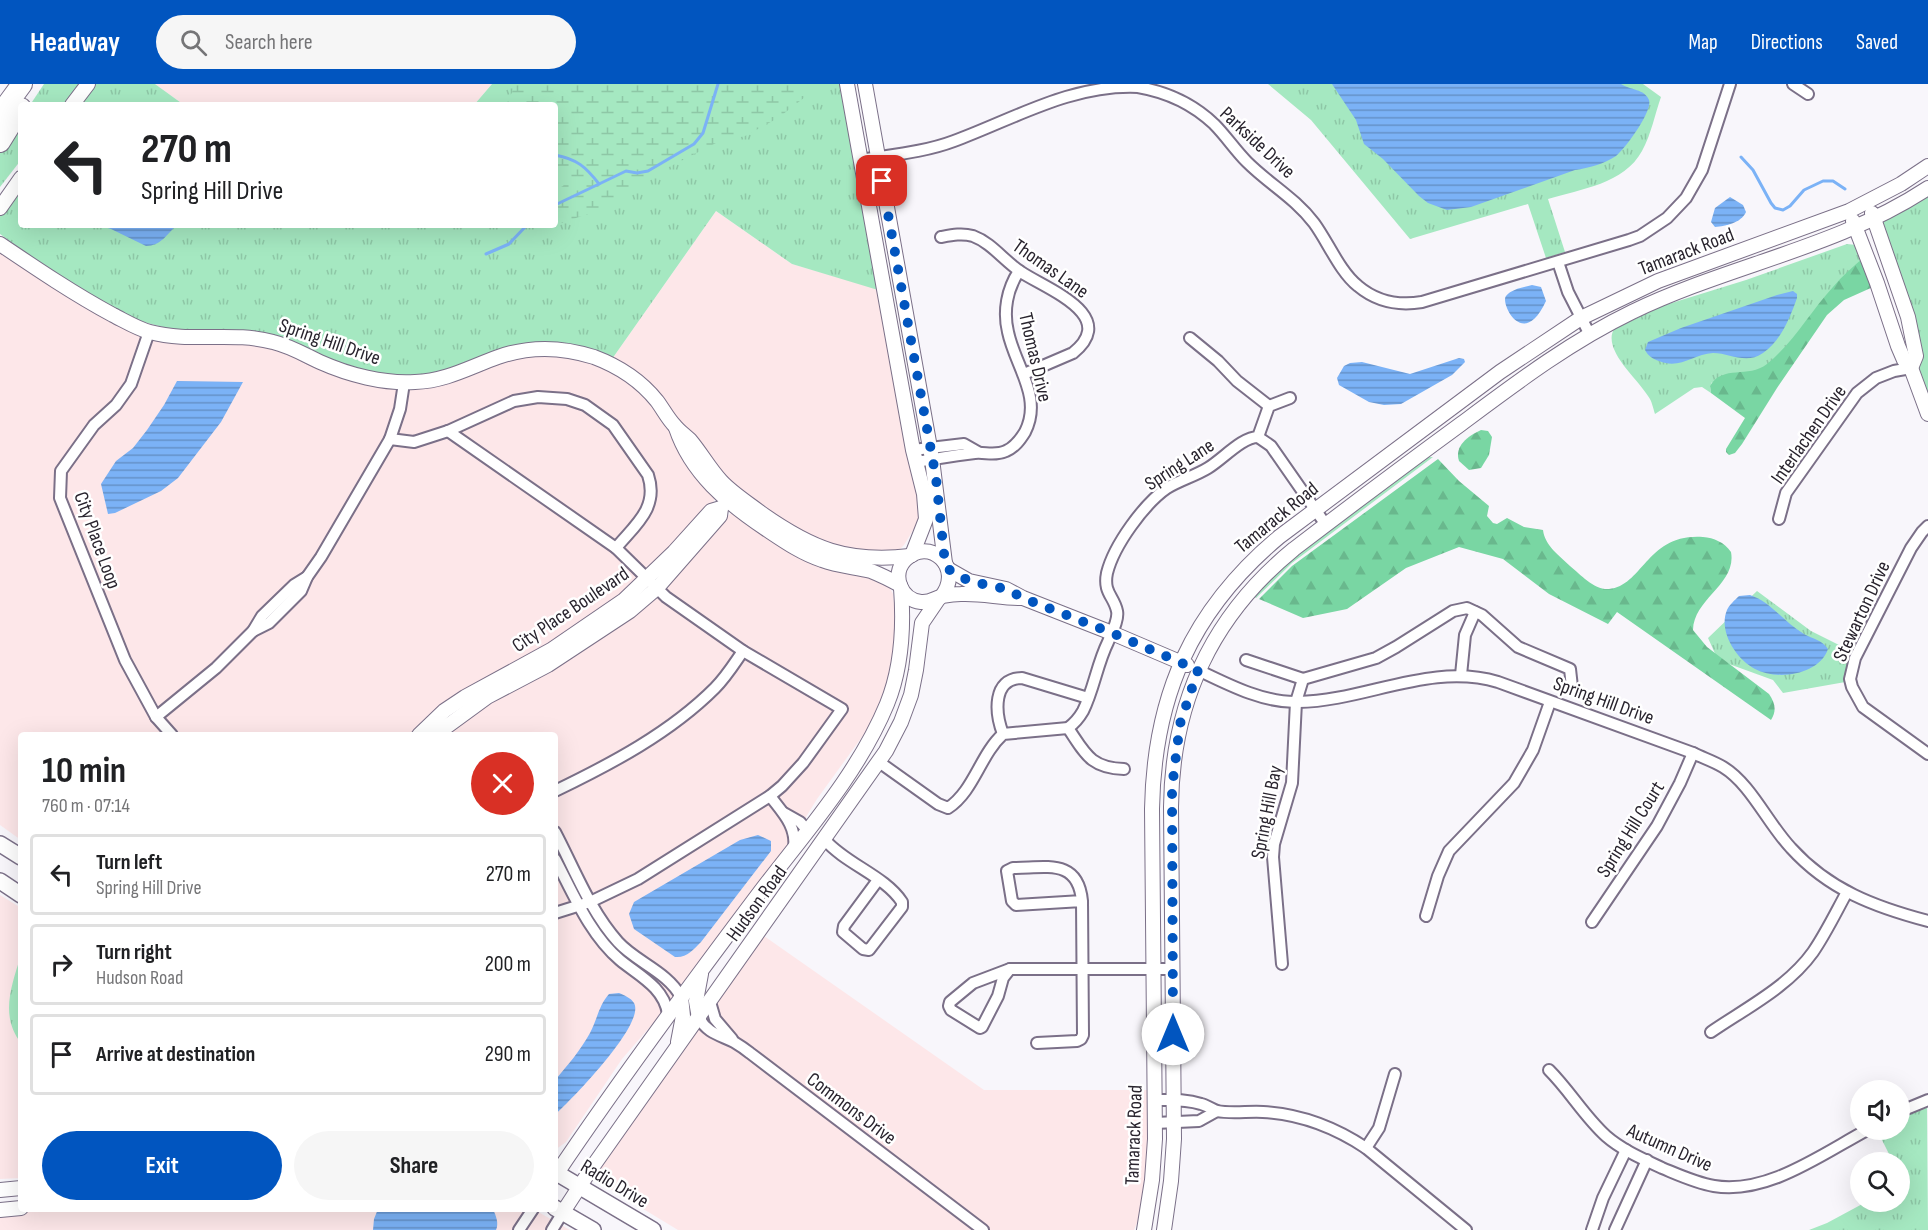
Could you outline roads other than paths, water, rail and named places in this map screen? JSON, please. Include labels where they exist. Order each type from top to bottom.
[{"type":"highway","points":[[0,114],[22,84]]},
{"type":"highway","points":[[25,102],[36,84]]},
{"type":"highway","points":[[0,142],[18,113]]},
{"type":"main road","points":[[0,844],[18,855]]},
{"type":"main road","points":[[0,881],[18,893]]},
{"type":"main road","name":"Radio Drive","points":[[558,1175],[652,1230]]},
{"type":"main road","points":[[559,1210],[594,1230]]},
{"type":"street","points":[[74,102],[88,84]]},
{"type":"street","points":[[847,84],[925,502],[926,519],[911,555],[900,569],[900,587],[914,601],[927,602],[940,597],[949,584],[947,566],[931,453],[865,84]]},
{"type":"street","name":"Parkside Drive","points":[[861,160],[953,141],[1060,94],[1080,88],[1116,84],[1159,91],[1191,106],[1213,123],[1247,162],[1288,195],[1313,222],[1357,285],[1378,299],[1405,305],[1422,302],[1640,236],[1667,218],[1677,208],[1702,170],[1730,84]]},
{"type":"street","points":[[1793,84],[1808,94]]},
{"type":"street","name":"Tamarack Road","points":[[1144,1230],[1152,1180],[1155,1123],[1152,809],[1154,764],[1161,720],[1181,663],[1205,618],[1231,582],[1260,553],[1316,508],[1518,359],[1581,318],[1658,281],[1849,211],[1928,166]]},
{"type":"street","points":[[0,192],[18,170]]},
{"type":"street","points":[[0,208],[18,182]]},
{"type":"street","name":"Tamarack Road","points":[[1164,1230],[1171,1181],[1174,1123],[1171,807],[1173,766],[1180,724],[1198,670],[1222,627],[1246,594],[1275,564],[1326,525],[1530,373],[1590,335],[1665,298],[1856,228],[1928,188]]},
{"type":"street","points":[[1867,202],[1908,317],[1916,356],[1911,368]]},
{"type":"street","points":[[1849,211],[1901,353],[1911,368],[1928,414]]},
{"type":"street","name":"Thomas Lane","points":[[941,237],[963,234],[986,242],[1019,271],[1070,300],[1084,313],[1087,322],[1084,340],[1079,348],[1073,353],[1024,374]]},
{"type":"street","name":"Spring Hill Drive","points":[[0,244],[87,301],[149,332],[197,339],[253,338],[263,340],[284,345],[340,370],[369,377],[404,382],[443,379],[498,357],[521,351],[544,349],[567,351],[596,358],[631,376],[653,397],[722,482],[728,500],[781,540],[830,563],[872,572],[900,587]]},
{"type":"street","points":[[1557,262],[1568,292],[1590,335]]},
{"type":"street","name":"Thomas Drive","points":[[915,456],[931,453],[1004,453],[1015,446],[1023,436],[1032,410],[1031,398],[1011,344],[1006,316],[1010,284],[1019,271]]},
{"type":"street","name":"City Place Loop","points":[[149,332],[130,384],[116,405],[94,425],[61,471],[60,498],[125,660],[156,717],[169,732]]},
{"type":"street","points":[[1190,338],[1218,361],[1237,381],[1269,406]]},
{"type":"street","name":"Interlachen Drive","points":[[1779,519],[1786,493],[1857,393],[1876,378],[1911,368]]},
{"type":"street","points":[[156,717],[216,668],[253,631],[262,616],[294,585],[307,577],[390,439],[400,409],[404,382]]},
{"type":"street","points":[[390,439],[414,442],[448,431],[514,401],[538,397],[567,399],[585,405],[613,425],[648,475],[651,484],[651,497],[647,512],[616,548]]},
{"type":"street","points":[[1290,398],[1269,406],[1258,437],[1271,446],[1326,525]]},
{"type":"street","points":[[448,431],[616,548],[666,597],[743,651],[842,709],[803,763],[770,796],[638,879],[585,903],[558,912]]},
{"type":"street","name":"Spring Lane","points":[[1112,633],[1117,611],[1106,587],[1107,573],[1132,526],[1153,501],[1170,486],[1207,469],[1250,437],[1258,437]]},
{"type":"street","name":"Spring Hill Drive","points":[[728,500],[824,549],[855,556],[889,558],[911,555]]},
{"type":"street","name":"City Place Boulevard","points":[[439,732],[487,697],[564,655],[630,611],[653,584],[720,516],[728,500]]},
{"type":"street","name":"Stewarton Drive","points":[[1928,526],[1915,540],[1905,559],[1855,658],[1850,678],[1863,707],[1928,754]]},
{"type":"street","points":[[911,555],[924,551],[930,552],[936,554],[947,566]]},
{"type":"street","name":"Spring Hill Drive","points":[[947,566],[969,581],[1006,589],[1249,693],[1296,702],[1322,701],[1407,682],[1461,675],[1498,682],[1693,753],[1723,767],[1735,777],[1792,850],[1828,880],[1871,904],[1928,921]]},
{"type":"street","name":"City Place Boulevard","points":[[422,732],[444,711],[465,697],[551,650],[624,600],[653,584]]},
{"type":"street","name":"Hudson Road","points":[[558,1171],[668,1014],[829,801],[871,736],[891,692],[901,646],[903,612],[900,587]]},
{"type":"street","name":"Spring Hill Drive","points":[[940,597],[965,594],[1023,598]]},
{"type":"street","name":"Hudson Road","points":[[559,1210],[579,1186],[699,1018],[879,762],[896,734],[909,699],[916,670],[922,622],[940,597]]},
{"type":"street","points":[[1246,660],[1302,679],[1376,657],[1453,611],[1467,608],[1474,612],[1465,635],[1461,675]]},
{"type":"street","name":"Spring Hill Drive","points":[[1474,612],[1482,615],[1518,647],[1570,669],[1572,687]]},
{"type":"street","points":[[879,762],[938,804],[948,808],[955,804],[990,748],[1003,734],[1068,728],[1076,722],[1088,698],[1101,656],[1112,633]]},
{"type":"street","points":[[558,790],[609,764],[689,710],[716,687],[743,651]]},
{"type":"street","points":[[1003,734],[999,723],[998,698],[1001,688],[1015,678],[1023,678],[1088,698]]},
{"type":"street","points":[[1296,702],[1302,679]]},
{"type":"street","name":"Spring Hill Bay","points":[[1282,964],[1273,857],[1274,844],[1292,783],[1296,702]]},
{"type":"street","points":[[1426,916],[1438,876],[1449,851],[1514,783],[1533,750],[1550,702]]},
{"type":"street","points":[[1068,728],[1092,761],[1109,769],[1124,769]]},
{"type":"street","name":"Spring Hill Court","points":[[1592,922],[1657,826],[1673,798],[1693,753]]},
{"type":"street","points":[[770,796],[784,813],[794,833],[794,848]]},
{"type":"street","points":[[829,801],[822,825],[825,840],[878,880],[902,902],[902,907],[869,950],[863,949],[843,932],[844,926],[878,880]]},
{"type":"street","points":[[784,813],[800,822],[807,830],[810,845],[804,869]]},
{"type":"street","points":[[558,839],[585,903],[594,932],[618,959],[657,990],[665,1003],[668,1014]]},
{"type":"street","points":[[558,863],[585,903],[618,942],[671,985],[681,997],[683,1016],[676,1050]]},
{"type":"street","points":[[1037,1043],[1077,1041],[1083,1035],[1082,901],[1080,886],[1076,878],[1056,867],[1013,868],[1007,871],[1012,901],[1016,904],[1082,901]]},
{"type":"street","points":[[1712,1032],[1775,990],[1801,966],[1824,934],[1847,892]]},
{"type":"street","points":[[699,1018],[696,1001],[702,969]]},
{"type":"street","points":[[1010,969],[980,1028],[951,1010],[949,1006],[953,999],[973,983],[1010,969],[1172,969]]},
{"type":"street","points":[[710,1002],[715,1019],[735,1042]]},
{"type":"street","name":"Commons Drive","points":[[699,1018],[714,1034],[735,1042],[936,1192],[983,1230]]},
{"type":"street","name":"Autumn Drive","points":[[1549,1070],[1568,1088],[1584,1113],[1609,1138],[1626,1150],[1696,1182],[1716,1186],[1750,1185],[1783,1175],[1850,1139]]},
{"type":"street","points":[[1366,1149],[1379,1128],[1395,1074]]},
{"type":"street","points":[[1155,1100],[1198,1103],[1217,1111],[1266,1112],[1291,1116],[1330,1128],[1366,1149],[1466,1230]]},
{"type":"street","points":[[1910,1107],[1928,1100]]},
{"type":"street","points":[[1155,1123],[1199,1121],[1217,1111]]},
{"type":"street","points":[[1592,1230],[1603,1198],[1626,1150]]},
{"type":"street","points":[[1615,1230],[1647,1160]]},
{"type":"street","points":[[0,1190],[18,1188]]},
{"type":"street","points":[[0,1210],[18,1208]]},
{"type":"street","points":[[552,1230],[559,1210]]},
{"type":"street","points":[[519,1230],[531,1212]]},
{"type":"water","points":[[1332,84],[1621,84],[1647,96],[1649,105],[1643,121],[1620,152],[1611,159],[1471,207],[1447,210],[1428,203],[1419,196],[1383,159],[1364,144],[1356,120]]},
{"type":"water","points":[[1730,197],[1743,205],[1746,212],[1744,216],[1728,225],[1715,227],[1711,222],[1715,208]]},
{"type":"water","points":[[108,228],[174,228],[160,242],[146,246]]},
{"type":"water","points":[[1532,285],[1541,287],[1546,301],[1537,315],[1529,322],[1522,323],[1510,314],[1506,307],[1506,296],[1514,290]]},
{"type":"water","points":[[1793,291],[1797,294],[1797,298],[1784,329],[1769,348],[1757,356],[1744,358],[1713,353],[1673,364],[1649,356],[1645,350],[1648,342],[1681,328]]},
{"type":"water","points":[[1459,358],[1464,359],[1465,362],[1452,375],[1401,404],[1384,405],[1369,402],[1339,385],[1337,378],[1344,366],[1350,363],[1362,362],[1410,374]]},
{"type":"water","points":[[177,381],[243,382],[221,422],[178,478],[161,491],[115,513],[108,514],[101,484],[116,461],[133,448],[147,430]]},
{"type":"water","points":[[1750,595],[1771,607],[1804,634],[1823,644],[1828,649],[1823,658],[1807,670],[1785,675],[1764,673],[1741,659],[1730,644],[1725,618],[1728,608],[1739,596]]},
{"type":"water","points":[[758,835],[771,841],[771,851],[690,953],[675,957],[634,929],[629,914],[634,902],[740,840]]},
{"type":"water","points":[[619,993],[634,1003],[635,1013],[629,1027],[605,1061],[558,1112],[558,1077],[586,1040],[609,994]]},
{"type":"water","points":[[377,1212],[494,1212],[497,1227],[496,1230],[373,1230]]},
{"type":"waterway","points":[[558,156],[580,165],[599,184],[626,171],[637,173],[648,171],[694,144],[703,133],[718,84]]},
{"type":"waterway","points":[[1741,157],[1753,170],[1775,208],[1783,210],[1790,206],[1804,190],[1823,181],[1833,181],[1845,189]]},
{"type":"waterway","points":[[558,204],[599,184]]},
{"type":"waterway","points":[[486,254],[509,244],[524,228]]}]
